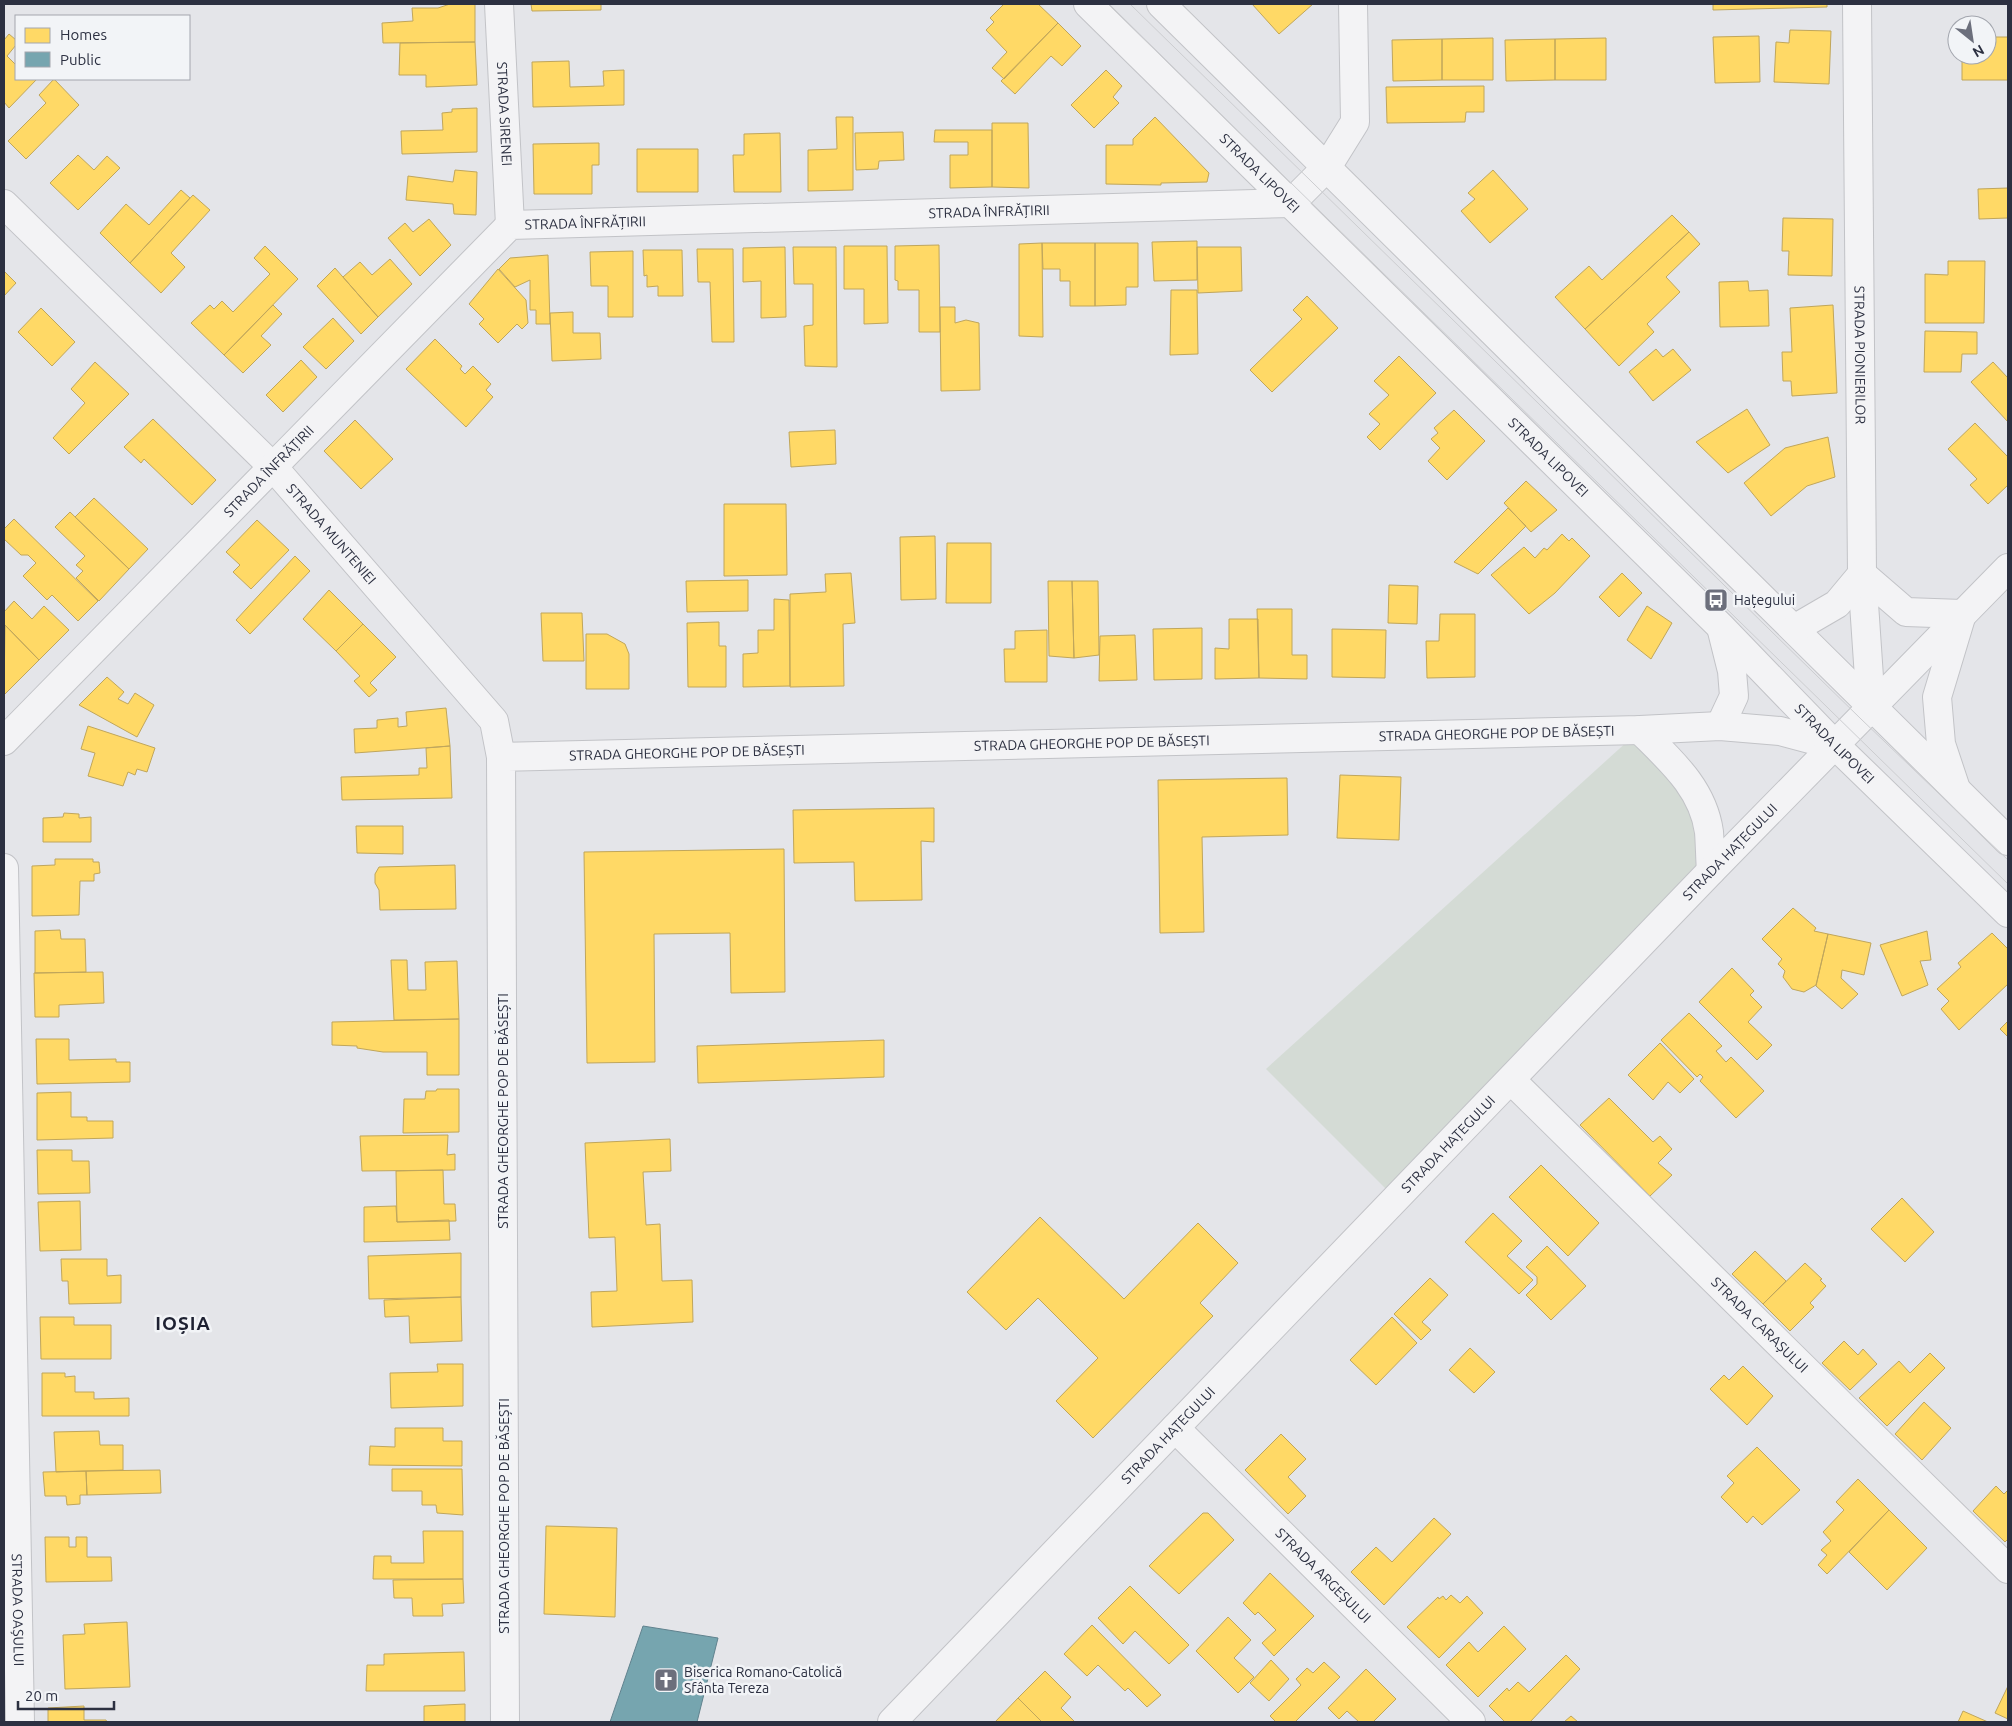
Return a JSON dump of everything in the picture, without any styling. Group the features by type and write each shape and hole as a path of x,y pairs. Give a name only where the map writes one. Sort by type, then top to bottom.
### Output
{"street":[{"name":"STRADA SIRENEI","path":"499,4 510,225"},
{"name":"STRADA LIPOVEI","path":"1088,4 1721,628 1836,746 2008,913"},
{"path":"1160,4 2008,841"},
{"path":"1291,203 1327,167 1355,122 1353,4"},
{"name":"STRADA PIONIERILOR","path":"1857,4 1862,574 1872,707"},
{"name":"STRADA ÎNFRĂȚIRII","path":"4,741 274,468 510,225 1291,203"},
{"name":"STRADA MUNTENIEI","path":"4,204 274,468 494,721 501,757"},
{"name":"STRADA HAȚEGULUI","path":"892,1722 1711,871 1836,746 2008,568"},
{"path":"1794,629 1837,604 1862,574 1906,612 1962,614 1937,697 1941,744 1956,790"},
{"path":"1720,726 1734,696 1732,671 1721,628"},
{"name":"STRADA GHEORGHE POP DE BĂSEȘTI","path":"505,1722 501,757 1640,730 1720,726 1780,731 1836,746"},
{"path":"1640,730 1684,774 1703,807 1709,831 1711,871"},
{"name":"STRADA OAȘULUI","path":"4,868 20,1722"},
{"name":"STRADA CARAȘULUI","path":"1511,1080 2008,1569"},
{"name":"STRADA ARGEȘULUI","path":"1175,1428 1471,1722"}],"shaded area":[{"path":"1640,730 1684,774 1711,871 1396,1199 1266,1069"}],"building: Homes":[{"path":"450,4 475,4 475,42 383,43 382,23 413,21 412,8 438,8"},
{"path":"531,4 601,4 601,10 532,11"},
{"path":"1004,4 1038,4 1058,23 1004,79 992,68 1007,52 986,30 994,22 990,18"},
{"path":"1252,4 1313,4 1279,34"},
{"path":"1713,4 1827,4 1827,7 1713,10"},
{"path":"1058,23 1081,46 1062,66 1051,56 1015,94 1001,81"},
{"path":"1790,30 1831,31 1829,84 1774,82 1776,42 1789,43"},
{"path":"9,34 15,39 15,46 7,56 15,64 15,80 36,80 9,108 4,102 4,40"},
{"path":"1759,36 1760,82 1715,83 1713,37"},
{"path":"1997,37 2008,37 2008,80 1962,80 1962,65 1997,65"},
{"path":"1493,38 1493,80 1442,80 1442,39"},
{"path":"1606,38 1606,80 1555,80 1555,39"},
{"path":"1442,39 1442,80 1393,81 1392,40"},
{"path":"1555,39 1555,80 1506,81 1505,40"},
{"path":"475,42 477,85 426,87 426,75 399,75 400,43"},
{"path":"569,61 570,87 604,86 603,71 624,70 624,105 533,107 532,62"},
{"path":"1106,70 1122,86 1113,97 1119,103 1094,128 1071,105"},
{"path":"55,80 79,105 26,159 8,141 46,103 39,95"},
{"path":"1484,86 1484,112 1466,112 1465,122 1387,123 1386,87"},
{"path":"477,108 477,152 402,154 401,131 443,130 442,113 452,112 452,109"},
{"path":"836,117 853,117 853,190 808,191 808,150 837,149"},
{"path":"1155,117 1209,173 1207,182 1161,183 1161,185 1106,184 1106,145 1133,145 1133,139"},
{"path":"992,123 1028,123 1029,188 992,187"},
{"path":"935,130 992,130 992,187 950,188 950,155 968,155 968,142 934,142"},
{"path":"903,132 904,160 879,161 878,169 856,170 855,133"},
{"path":"780,133 781,192 734,192 733,155 744,155 744,134"},
{"path":"599,143 599,165 592,165 592,194 534,194 533,144"},
{"path":"637,149 698,149 698,192 637,192"},
{"path":"78,155 94,170 107,156 120,168 78,210 50,183"},
{"path":"455,170 477,172 476,215 454,214 453,204 406,200 408,176 453,182"},
{"path":"1493,170 1528,209 1490,243 1461,211 1475,199 1468,193"},
{"path":"2008,188 2008,218 1979,219 1978,189"},
{"path":"181,190 190,198 130,263 100,233 126,204 149,225"},
{"path":"193,195 210,210 171,253 185,267 161,293 130,263"},
{"path":"1672,215 1689,232 1585,329 1555,297 1589,266 1602,280"},
{"path":"1783,218 1833,219 1832,276 1788,275 1789,251 1782,251"},
{"path":"429,219 451,245 420,276 388,238 405,223 413,232"},
{"path":"1689,232 1700,244 1666,277 1680,292 1647,324 1654,332 1619,366 1585,329"},
{"path":"1197,241 1197,280 1154,281 1152,242"},
{"path":"1042,243 1095,243 1095,306 1070,306 1070,281 1060,281 1060,269 1043,269"},
{"path":"1042,243 1043,337 1019,336 1019,244"},
{"path":"1095,243 1138,243 1138,287 1126,287 1126,305 1095,306"},
{"path":"939,245 940,332 919,332 919,290 898,290 898,281 895,280 895,246"},
{"path":"265,246 298,279 224,355 191,323 210,305 214,309 222,301 233,312 270,274 254,258"},
{"path":"844,246 887,246 888,323 864,324 864,289 844,289"},
{"path":"785,247 786,317 761,318 761,281 743,282 743,248"},
{"path":"793,247 836,247 837,367 805,366 804,326 813,325 813,284 794,284"},
{"path":"1197,247 1241,247 1242,291 1198,293"},
{"path":"697,249 733,249 734,342 712,342 710,282 698,282"},
{"path":"643,250 682,250 683,296 658,296 658,286 647,287 647,275 644,276"},
{"path":"633,251 633,317 608,317 608,286 591,286 590,252"},
{"path":"548,255 550,324 536,324 536,310 530,310 530,280 515,287 499,269 510,258"},
{"path":"390,259 412,284 378,317 343,277 360,262 372,275"},
{"path":"1948,261 1985,261 1984,323 1925,323 1925,274 1948,275"},
{"path":"335,268 378,317 361,334 317,286"},
{"path":"498,269 526,300 528,323 522,329 517,324 498,343 479,324 484,319 469,304"},
{"path":"4,271 16,283 4,296"},
{"path":"1748,281 1749,291 1768,290 1769,326 1720,327 1719,282"},
{"path":"1171,290 1197,290 1198,354 1170,355"},
{"path":"1307,296 1338,328 1272,392 1250,370 1302,319 1293,310"},
{"path":"273,305 282,314 261,336 271,345 243,373 224,355"},
{"path":"1833,305 1837,393 1792,396 1791,381 1783,381 1782,352 1792,352 1790,308"},
{"path":"940,307 955,307 955,323 966,320 979,323 980,390 941,391"},
{"path":"41,308 75,342 52,366 18,332"},
{"path":"573,312 573,333 600,333 601,359 552,361 550,313"},
{"path":"333,318 354,341 326,369 303,347"},
{"path":"1925,331 1977,332 1977,354 1962,354 1961,372 1924,372"},
{"path":"435,339 462,366 460,369 465,374 473,366 491,384 486,390 493,397 466,427 406,369"},
{"path":"1656,349 1663,357 1673,349 1691,370 1653,401 1629,372"},
{"path":"1399,356 1436,393 1380,450 1367,437 1380,424 1369,414 1389,395 1374,381"},
{"path":"301,360 317,377 283,412 266,395"},
{"path":"95,362 129,394 69,454 53,438 85,403 71,389"},
{"path":"1993,362 2008,378 2008,422 1971,382"},
{"path":"1747,409 1770,445 1728,473 1696,442"},
{"path":"1454,410 1485,441 1447,480 1428,461 1440,448 1431,439 1438,433 1434,428"},
{"path":"153,419 216,480 192,505 144,459 141,463 124,447"},
{"path":"355,420 393,459 361,489 324,451"},
{"path":"1975,423 2008,457 2008,485 1988,504 1970,485 1977,479 1948,449"},
{"path":"835,430 836,464 791,467 789,432"},
{"path":"1828,437 1835,477 1807,486 1771,516 1744,483 1785,448"},
{"path":"1526,481 1557,510 1531,532 1504,503"},
{"path":"94,498 148,549 129,569 75,517"},
{"path":"724,504 786,504 787,575 724,576"},
{"path":"1508,508 1526,526 1478,574 1454,562"},
{"path":"70,512 129,569 99,601 76,578 83,571 76,565 85,556 55,527"},
{"path":"14,519 98,601 78,621 52,595 47,600 23,576 36,563 28,555 21,555 4,539 4,529"},
{"path":"257,520 289,550 251,589 233,572 240,565 226,552"},
{"path":"1562,534 1569,541 1572,538 1590,556 1555,593 1529,614 1491,575 1524,547 1535,558 1544,548 1547,550"},
{"path":"935,536 936,599 901,600 900,537"},
{"path":"947,543 991,543 991,603 946,603"},
{"path":"295,556 310,571 250,634 236,620"},
{"path":"851,573 855,623 843,624 844,686 790,687 790,594 826,592 825,574"},
{"path":"1622,573 1642,593 1619,617 1599,597"},
{"path":"748,580 748,611 687,612 686,581"},
{"path":"1048,581 1072,581 1074,658 1049,656"},
{"path":"1072,581 1098,581 1099,655 1074,658"},
{"path":"1389,585 1418,586 1417,624 1388,623"},
{"path":"329,590 363,624 336,651 303,619"},
{"path":"774,599 789,600 790,686 743,687 743,654 758,653 758,630 774,630"},
{"path":"14,601 32,619 44,606 69,630 39,660 4,624 4,612"},
{"path":"1647,606 1672,623 1651,659 1627,640"},
{"path":"1257,609 1292,609 1292,655 1307,655 1307,679 1259,678"},
{"path":"541,613 582,613 584,661 543,661"},
{"path":"1440,614 1475,614 1475,677 1427,678 1426,641 1439,641"},
{"path":"1229,619 1258,619 1259,678 1215,679 1215,648 1229,649"},
{"path":"719,622 719,646 726,646 726,687 688,687 687,623"},
{"path":"363,624 396,657 370,683 377,690 369,697 354,681 360,676 336,651"},
{"path":"5,625 39,660 5,694 4,693"},
{"path":"1202,628 1202,679 1154,680 1153,629"},
{"path":"1332,629 1386,630 1385,678 1332,677"},
{"path":"1047,630 1047,682 1005,682 1004,649 1015,649 1015,631"},
{"path":"586,634 607,634 625,644 629,654 629,689 586,689"},
{"path":"1135,635 1137,680 1099,681 1100,636"},
{"path":"107,677 124,692 118,699 128,704 135,693 154,705 137,737 79,705"},
{"path":"446,708 450,746 355,753 354,729 377,728 377,720 398,718 398,727 407,726 406,712"},
{"path":"88,726 155,748 147,772 137,769 135,775 128,772 123,786 88,776 95,753 81,749"},
{"path":"450,746 452,798 342,800 341,777 419,775 419,768 427,768 426,748"},
{"path":"1340,775 1401,777 1399,840 1337,838"},
{"path":"1287,778 1288,835 1202,837 1204,932 1160,933 1158,780"},
{"path":"934,808 934,842 921,841 922,900 855,901 854,862 794,863 793,810"},
{"path":"64,813 79,814 79,818 91,817 91,842 43,842 43,818 63,817"},
{"path":"356,826 403,826 403,854 357,853"},
{"path":"784,849 785,992 731,993 730,933 654,934 655,1062 587,1063 584,852"},
{"path":"55,859 93,859 93,862 99,862 100,873 94,874 94,881 80,881 79,915 32,916 32,866 55,865"},
{"path":"455,865 456,909 380,910 379,890 375,883 375,874 379,867"},
{"path":"1793,908 1816,928 1814,931 1828,934 1816,985 1804,992 1792,989 1783,977 1785,971 1778,964 1782,959 1762,939"},
{"path":"60,930 61,939 85,939 86,972 35,973 35,931"},
{"path":"1927,931 1931,960 1920,961 1928,985 1902,996 1880,945"},
{"path":"1992,933 2008,949 2008,984 1959,1030 1941,1009 1949,1001 1937,989 1961,967 1958,963"},
{"path":"1828,934 1871,943 1864,975 1842,970 1841,978 1858,994 1842,1009 1816,986"},
{"path":"391,960 407,960 408,990 426,990 425,962 457,961 459,1019 394,1020"},
{"path":"1732,968 1754,991 1750,995 1762,1007 1748,1022 1772,1045 1757,1060 1699,1002"},
{"path":"103,972 104,1003 59,1005 59,1017 35,1017 34,973"},
{"path":"1689,1013 1722,1046 1716,1051 1726,1062 1731,1057 1764,1091 1736,1118 1700,1081 1703,1077 1700,1074 1697,1077 1661,1040"},
{"path":"459,1019 459,1075 427,1075 427,1052 383,1052 357,1048 357,1046 332,1045 332,1022"},
{"path":"2008,1021 2008,1037 2000,1029"},
{"path":"36,1039 69,1039 69,1060 116,1059 116,1062 130,1062 130,1082 37,1084"},
{"path":"884,1040 884,1077 698,1083 697,1046"},
{"path":"1660,1043 1694,1079 1680,1093 1668,1082 1653,1100 1628,1075"},
{"path":"437,1089 459,1089 459,1132 403,1133 404,1099 425,1099 426,1091 436,1091"},
{"path":"71,1092 71,1117 87,1117 87,1121 113,1121 113,1138 37,1140 37,1093"},
{"path":"1609,1098 1653,1142 1660,1136 1672,1149 1658,1163 1672,1175 1650,1196 1580,1125"},
{"path":"448,1135 447,1155 455,1154 455,1170 362,1171 360,1136"},
{"path":"670,1139 671,1171 643,1172 646,1225 660,1224 662,1281 692,1280 693,1322 592,1327 591,1292 617,1291 615,1237 589,1238 585,1143"},
{"path":"37,1150 72,1150 72,1161 89,1161 90,1193 38,1194"},
{"path":"1541,1165 1599,1223 1568,1256 1509,1197"},
{"path":"443,1170 444,1204 455,1204 456,1221 397,1222 396,1171"},
{"path":"1902,1198 1934,1232 1905,1262 1871,1229"},
{"path":"80,1201 81,1250 40,1251 38,1202"},
{"path":"396,1206 397,1222 449,1220 450,1240 364,1242 364,1207"},
{"path":"1493,1213 1522,1241 1507,1256 1533,1280 1519,1294 1465,1242"},
{"path":"1040,1217 1124,1299 1198,1223 1238,1263 1200,1303 1213,1316 1093,1438 1056,1401 1098,1358 1038,1298 1006,1330 967,1292"},
{"path":"1547,1246 1586,1286 1551,1320 1526,1295 1537,1284 1537,1277 1526,1267"},
{"path":"1755,1251 1786,1281 1763,1304 1732,1274"},
{"path":"461,1253 461,1297 369,1299 368,1256"},
{"path":"61,1259 107,1259 107,1276 121,1275 121,1303 69,1304 68,1281 62,1281"},
{"path":"1805,1263 1822,1279 1820,1280 1826,1286 1810,1303 1814,1307 1790,1331 1763,1304"},
{"path":"1430,1278 1448,1295 1422,1322 1431,1330 1421,1340 1394,1314"},
{"path":"461,1297 462,1341 410,1343 409,1316 385,1317 384,1300"},
{"path":"40,1317 74,1317 74,1325 111,1325 111,1359 41,1359"},
{"path":"1392,1317 1417,1343 1376,1385 1350,1360"},
{"path":"1844,1341 1858,1355 1863,1349 1877,1364 1850,1390 1822,1363"},
{"path":"1470,1348 1495,1372 1474,1393 1449,1370"},
{"path":"1930,1353 1945,1368 1887,1426 1859,1398 1899,1361 1910,1373"},
{"path":"437,1364 463,1364 463,1406 391,1408 390,1373 438,1372"},
{"path":"1743,1366 1773,1396 1747,1425 1710,1389 1724,1375 1729,1380"},
{"path":"42,1373 65,1373 65,1377 75,1376 75,1392 94,1392 94,1399 129,1398 129,1416 42,1416"},
{"path":"1924,1402 1951,1428 1922,1460 1895,1434"},
{"path":"395,1428 443,1428 443,1441 462,1441 462,1466 369,1465 370,1446 395,1447"},
{"path":"99,1431 100,1445 123,1445 123,1470 56,1472 54,1432"},
{"path":"1281,1434 1306,1459 1288,1477 1306,1496 1288,1514 1245,1470"},
{"path":"1757,1447 1800,1490 1762,1525 1753,1516 1747,1523 1721,1497 1734,1483 1727,1476"},
{"path":"392,1469 462,1469 463,1515 437,1513 436,1505 422,1505 422,1491 392,1491"},
{"path":"160,1470 161,1493 87,1495 86,1471"},
{"path":"86,1471 87,1495 80,1495 80,1504 67,1505 66,1496 45,1496 43,1472"},
{"path":"1858,1479 1889,1510 1827,1574 1818,1565 1827,1555 1821,1550 1831,1541 1823,1532 1844,1510 1836,1502"},
{"path":"1996,1486 2004,1494 2008,1490 2008,1539 2005,1542 1973,1511"},
{"path":"1889,1510 1927,1548 1887,1590 1849,1552"},
{"path":"1203,1513 1208,1513 1234,1540 1179,1594 1149,1566"},
{"path":"1434,1518 1451,1534 1384,1605 1351,1572 1376,1547 1392,1562"},
{"path":"546,1526 617,1528 615,1617 544,1614"},
{"path":"423,1531 463,1531 463,1579 373,1579 374,1556 391,1556 391,1563 424,1563"},
{"path":"45,1537 69,1537 69,1547 76,1547 76,1537 87,1537 87,1557 111,1557 112,1581 46,1582"},
{"path":"1270,1573 1314,1616 1274,1656 1262,1643 1276,1630 1258,1612 1255,1615 1243,1603"},
{"path":"463,1579 464,1603 442,1604 443,1616 413,1616 412,1598 394,1598 393,1580"},
{"path":"1130,1586 1189,1645 1169,1664 1135,1631 1123,1644 1098,1618"},
{"path":"1451,1595 1460,1603 1467,1596 1483,1613 1439,1658 1407,1627 1438,1597 1439,1599 1443,1596 1446,1600"},
{"path":"1228,1617 1251,1640 1234,1658 1254,1677 1238,1693 1196,1651"},
{"path":"127,1622 130,1687 65,1689 63,1635 85,1634 84,1624"},
{"path":"1092,1625 1161,1695 1147,1707 1128,1688 1125,1691 1098,1665 1087,1676 1064,1654"},
{"path":"1504,1626 1526,1649 1478,1697 1446,1665 1469,1642 1478,1652"},
{"path":"464,1652 465,1691 366,1691 367,1665 384,1665 384,1654"},
{"path":"1566,1655 1580,1669 1530,1722 1505,1722 1489,1706 1507,1688 1509,1691 1518,1682 1529,1692"},
{"path":"1271,1660 1289,1679 1269,1701 1250,1683"},
{"path":"1324,1662 1340,1677 1295,1722 1276,1722 1270,1716 1301,1685 1296,1679 1307,1668 1313,1673"},
{"path":"1366,1669 1396,1699 1373,1722 1359,1722 1347,1711 1339,1719 1328,1708"},
{"path":"1045,1671 1071,1697 1061,1708 1075,1722 1042,1722 1018,1698"},
{"path":"2008,1686 2008,1719 1995,1713"},
{"path":"1018,1698 1042,1722 995,1722"},
{"path":"465,1704 465,1722 424,1722 424,1706"},
{"path":"84,1706 84,1720 106,1720 107,1722 48,1722 48,1708"},
{"path":"1963,1711 1988,1722 1958,1722"},
{"path":"1571,1716 1578,1722 1564,1722"}],"building: Public":[{"name":"Biserica Romano-Catolică Sfânta Tereza","path":"643,1626 718,1638 697,1722 610,1722"}],"tram line":[{"path":"1108,4 2008,884"},
{"path":"1130,4 1861,719 2008,860"}],"place":[{"name":"Hațegului","path":"1716,600"},
{"name":"Biserica Romano-Catolică Sfânta Tereza","path":"666,1680"}],"district":[{"name":"IOȘIA","path":"183,1323"}]}
